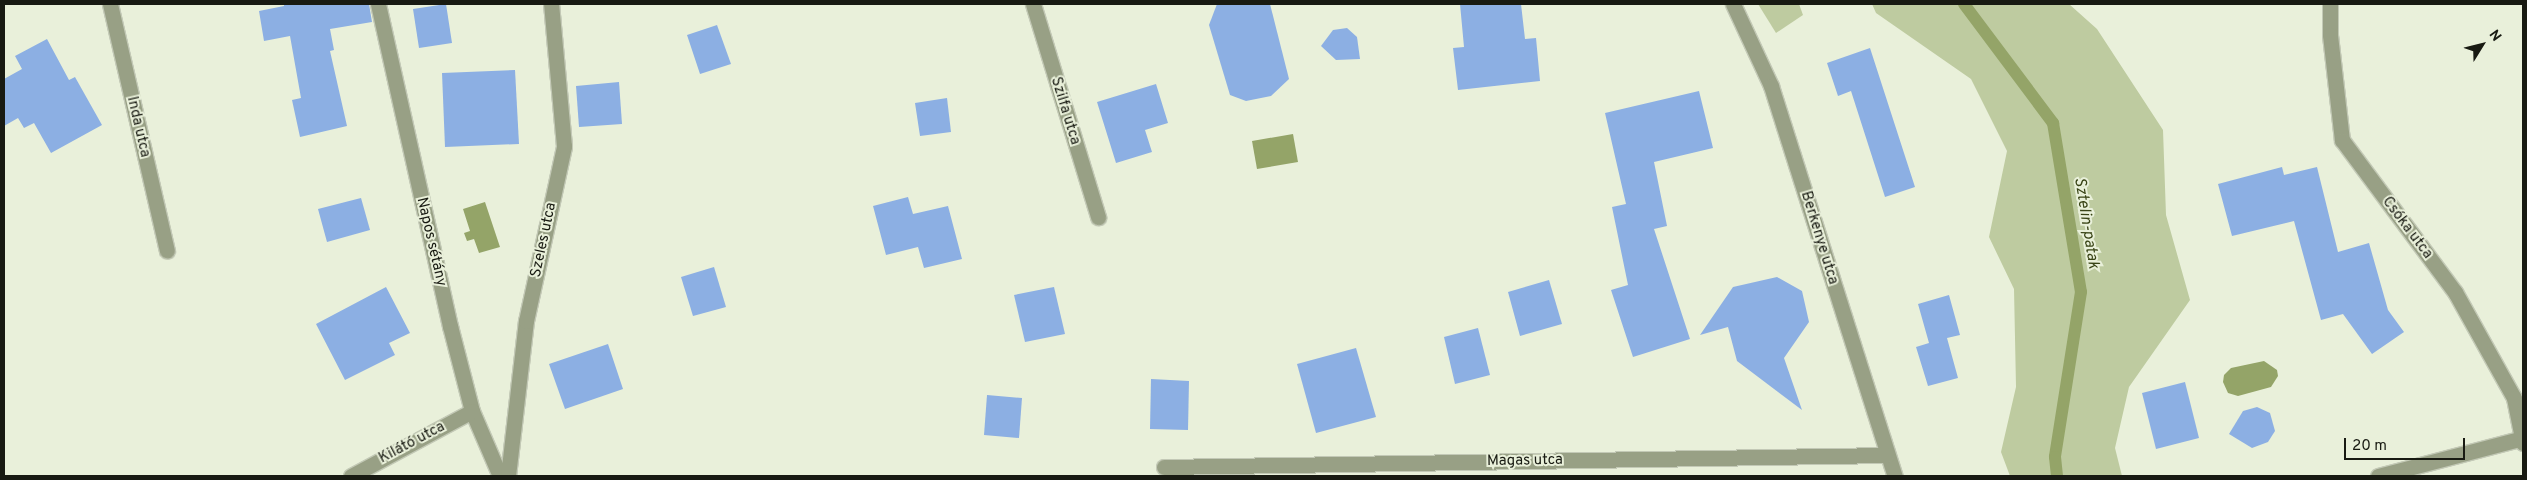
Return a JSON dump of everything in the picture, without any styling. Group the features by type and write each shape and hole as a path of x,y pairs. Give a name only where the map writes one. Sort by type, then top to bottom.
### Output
{"street":[{"name":"Inda utca","path":"110,4 167,251"},
{"name":"Napos sétány","path":"378,4 450,326 472,411 500,476"},
{"name":"Szeles utca","path":"508,476 526,321 564,146 552,4"},
{"name":"Szilfa utca","path":"1033,4 1098,217"},
{"name":"Berkenye utca","path":"1733,4 1771,86 1895,476"},
{"name":"Csóka utca","path":"2330,4 2330,35 2342,140 2455,292 2514,398 2523,443"},
{"name":"Kilátó utca","path":"351,476 472,411"},
{"path":"2378,476 2523,438"},
{"name":"Magas utca","path":"1164,467 1887,455"}],"shaded area":[{"path":"1758,4 1799,4 1803,15 1776,33"},
{"path":"1872,4 2069,4 2097,29 2163,130 2166,215 2190,300 2129,387 2115,448 2122,476 2010,476 2001,452 2016,387 2014,289 1989,237 2007,151 1971,79 1876,13"},
{"path":"1293,134 1298,162 1257,169 1252,141"},
{"path":"485,202 500,247 479,253 474,239 467,241 464,233 470,231 463,209"},
{"path":"2264,361 2277,370 2278,376 2271,387 2238,396 2228,393 2223,382 2224,375 2231,368"}],"building":[{"path":"284,4 369,4 372,22 330,29 334,50 330,51 347,126 300,137 292,100 301,98 290,36 264,41 259,11 284,6"},
{"path":"446,4 452,43 419,48 413,9"},
{"path":"1217,4 1270,4 1289,79 1271,96 1246,101 1230,95 1209,25"},
{"path":"1460,4 1521,4 1525,39 1536,38 1540,81 1458,90 1453,48 1464,47"},
{"path":"717,25 731,64 700,74 687,35"},
{"path":"1347,28 1357,37 1360,59 1336,60 1321,46 1333,30"},
{"path":"47,39 69,80 75,77 102,125 51,153 34,123 24,128 18,118 4,126 4,79 22,69 15,56"},
{"path":"1870,48 1915,187 1885,197 1851,91 1838,96 1827,63"},
{"path":"515,70 519,144 445,147 442,73"},
{"path":"619,82 622,124 579,127 576,86"},
{"path":"1156,84 1168,123 1145,130 1152,152 1116,163 1097,102"},
{"path":"1699,91 1713,148 1654,162 1667,226 1654,229 1690,339 1633,357 1611,290 1628,285 1612,207 1626,204 1605,113"},
{"path":"947,98 951,132 920,136 915,103"},
{"path":"2282,167 2284,175 2317,167 2338,252 2369,243 2388,310 2404,332 2372,354 2343,314 2321,320 2294,221 2232,236 2218,184"},
{"path":"908,197 913,214 948,206 962,259 924,268 918,247 886,255 873,206"},
{"path":"361,198 370,230 327,242 318,209"},
{"path":"714,267 726,307 693,316 681,277"},
{"path":"1777,277 1802,291 1809,322 1784,358 1802,410 1737,361 1728,327 1700,335 1733,287"},
{"path":"1549,280 1562,324 1520,336 1508,292"},
{"path":"386,287 410,333 389,343 395,355 345,380 316,324"},
{"path":"1054,287 1065,334 1025,342 1014,295"},
{"path":"1949,295 1960,335 1947,338 1958,378 1928,386 1916,347 1929,343 1918,304"},
{"path":"1478,328 1490,375 1455,384 1444,337"},
{"path":"608,344 623,389 565,409 549,364"},
{"path":"1356,348 1376,417 1316,433 1297,364"},
{"path":"1151,379 1189,381 1188,430 1150,429"},
{"path":"2185,382 2199,438 2156,449 2142,393"},
{"path":"987,395 1022,398 1019,438 984,435"},
{"path":"2257,407 2270,413 2275,431 2268,442 2252,448 2229,434 2243,411"}],"waterway":[{"name":"Sztelin-patak","path":"1964,4 2053,123 2081,292 2055,457 2057,476"}]}
